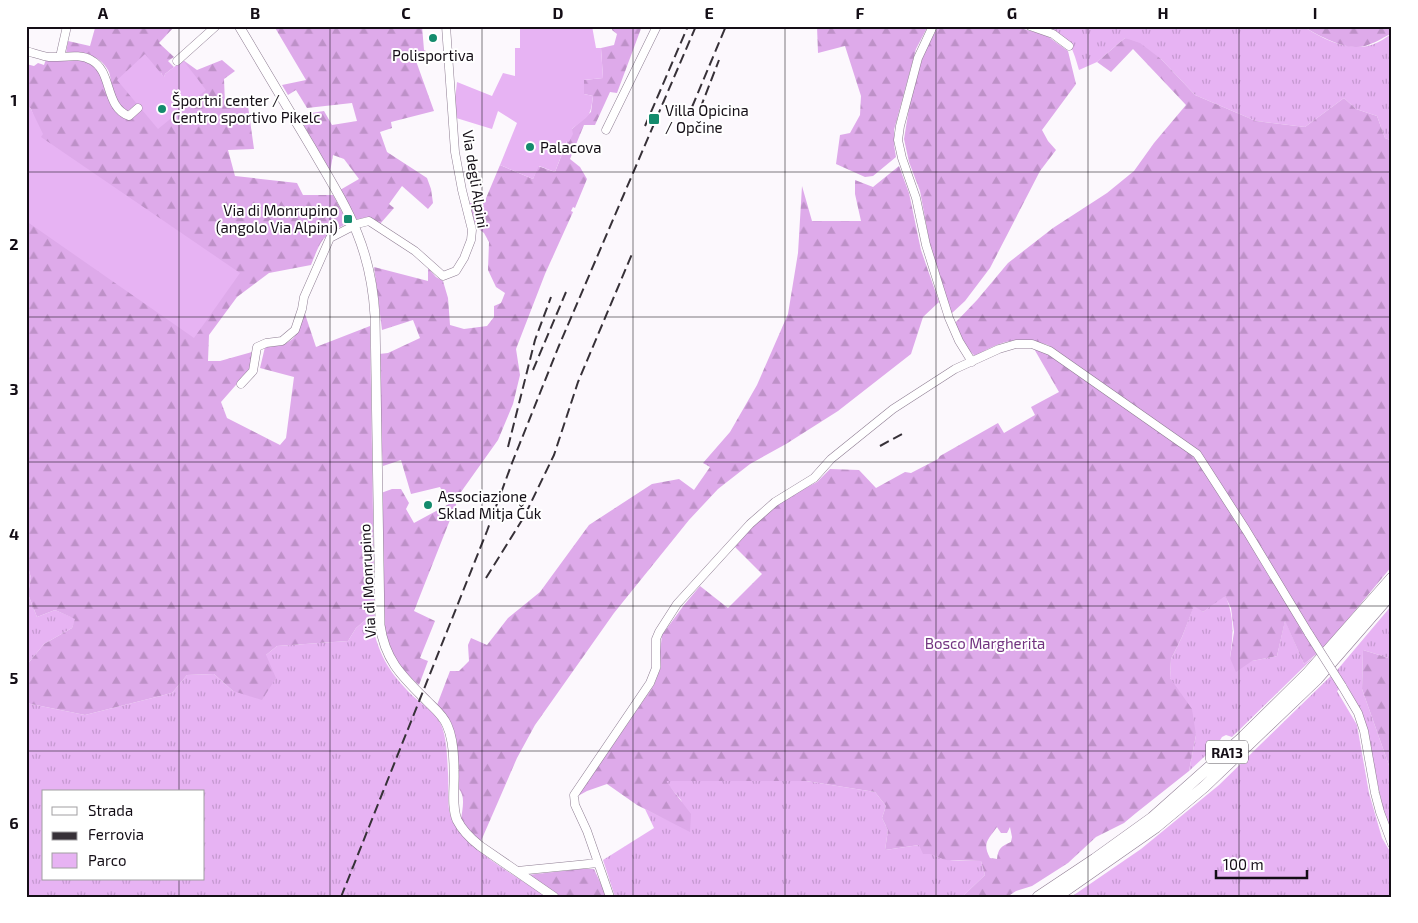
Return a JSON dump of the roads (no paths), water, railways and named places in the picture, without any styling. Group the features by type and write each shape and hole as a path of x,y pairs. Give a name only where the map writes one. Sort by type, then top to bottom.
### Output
{"highway":[{"name":"RA13","path":"1038,897 1152,818 1209,769 1308,673 1392,578"},
{"name":"RA13","path":"1056,897 1156,827 1204,787 1317,679 1392,593"}],"main road":[{"name":"Via di Monrupino","path":"239,26 338,193 355,225 366,256 374,298 379,617 382,641 389,658 397,670 439,713 446,723 452,747 455,811 458,822 480,846 554,897"}],"street":[{"path":"60,57 67,26"},
{"path":"177,61 216,26"},
{"name":"Via degli Alpini","path":"355,225 366,220 380,227 425,258 443,276 456,271 469,249 472,230 456,158 446,26"},
{"path":"606,130 656,26"},
{"path":"933,26 918,58 898,140 902,158 916,198 926,246 949,318 959,341 972,362"},
{"path":"1030,26 1053,34 1068,46"},
{"path":"26,51 47,57 77,56 93,61 104,72 110,95 120,110 129,116 138,108"},
{"path":"241,384 253,371 257,347 266,343 282,341 295,330 304,297 328,241 336,234 355,225"},
{"path":"610,897 575,805 574,795 650,683 656,668 656,640 659,632 678,604 750,524 775,502 814,478 831,459 893,409 950,373 1009,345 1022,343 1038,345 1056,354 1197,454 1217,483 1358,713 1364,732 1377,802 1392,844"},
{"path":"517,871 598,863"}],"railway":[{"path":"645,126 688,26"},
{"path":"341,897 558,348 696,26"},
{"path":"692,107 726,26"},
{"path":"700,109 719,60"},
{"path":"486,578 524,517 554,455 578,382 632,254"},
{"path":"533,370 566,292"},
{"path":"508,447 535,340 551,297"},
{"path":"880,446 902,434"}],"place":[{"name":"Polisportiva","path":"433,38"},
{"name":"Športni center / Centro sportivo Pikelc","path":"162,109"},
{"name":"Villa Opicina / Opčine","path":"654,119"},
{"name":"Palacova","path":"530,147"},
{"name":"Via di Monrupino (angolo Via Alpini)","path":"348,219"},
{"name":"Associazione Sklad Mitja Čuk","path":"428,505"}],"park label":[{"name":"Bosco Margherita","path":"985,643"}]}
